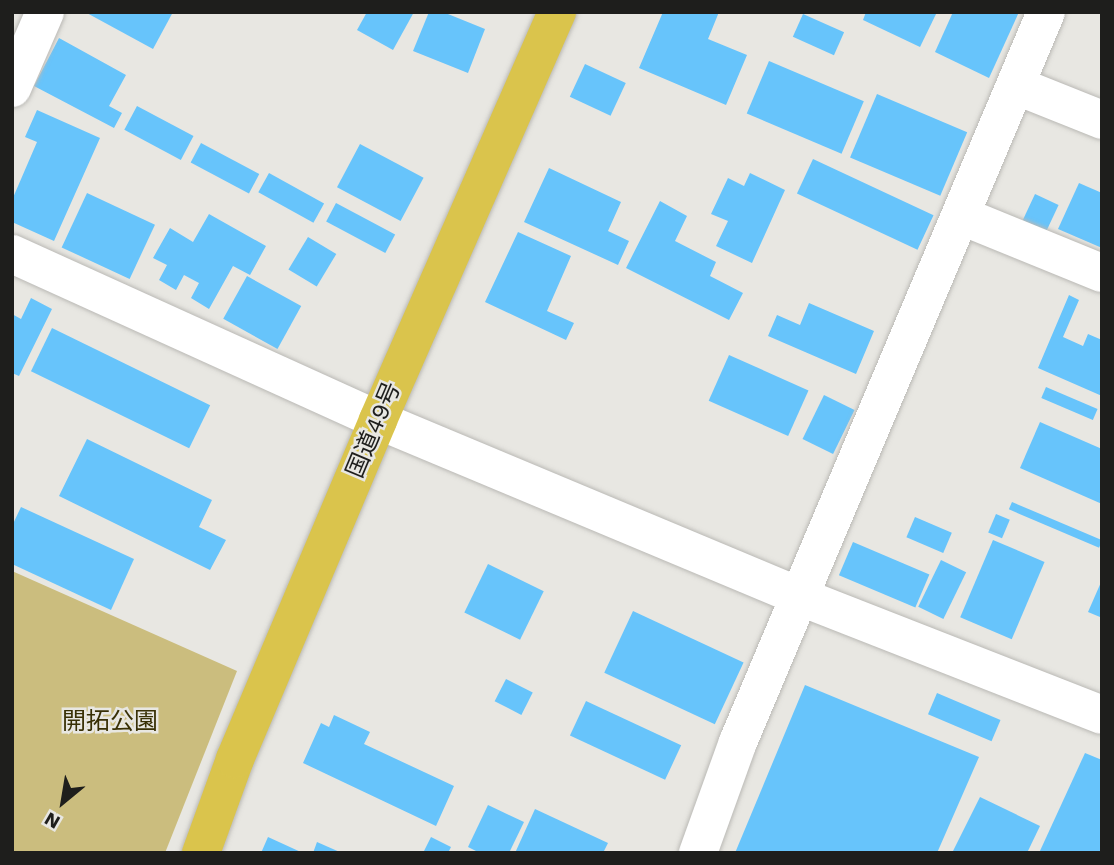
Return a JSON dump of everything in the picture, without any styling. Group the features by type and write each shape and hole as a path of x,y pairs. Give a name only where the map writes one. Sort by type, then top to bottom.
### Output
{"highway":[{"name":"国道49号","path":"201,853 235,759 378,420 557,12"}],"street":[{"path":"15,73 45,12"},
{"path":"698,853 738,742 1046,12"},
{"path":"1017,86 1102,120"},
{"path":"962,216 1102,273"},
{"path":"12,254 378,420 801,597 1102,715"}],"green space":[{"name":"開拓公園","path":"12,571 237,671 165,853 12,853"}],"building":[{"path":"85,12 173,12 153,49"},
{"path":"367,12 414,12 393,50 357,30"},
{"path":"429,12 443,12 485,29 468,73 413,51"},
{"path":"663,12 719,12 708,39 747,55 726,105 639,68"},
{"path":"866,12 937,12 920,47 863,20"},
{"path":"953,12 1019,12 989,78 935,52"},
{"path":"803,14 844,32 834,55 793,37"},
{"path":"59,38 126,75 109,106 122,113 114,128 34,86"},
{"path":"769,61 864,101 842,154 747,113"},
{"path":"585,64 626,83 611,116 570,97"},
{"path":"877,94 967,132 940,196 850,158"},
{"path":"137,106 194,136 181,160 124,130"},
{"path":"37,110 100,138 54,241 12,222 12,200 37,142 25,137"},
{"path":"201,143 259,174 249,193 191,162"},
{"path":"360,144 424,178 401,221 337,187"},
{"path":"813,159 934,215 917,250 797,193"},
{"path":"549,168 621,202 608,231 629,241 618,265 524,222"},
{"path":"269,173 324,204 313,223 258,192"},
{"path":"750,173 785,190 752,263 716,246 728,221 711,214 728,178 744,186"},
{"path":"1079,183 1102,193 1102,248 1058,229"},
{"path":"87,193 155,225 130,279 62,247"},
{"path":"1035,194 1059,205 1046,231 1023,220"},
{"path":"660,201 687,216 675,241 716,262 710,276 743,293 729,320 626,268"},
{"path":"336,203 395,234 385,253 326,222"},
{"path":"209,214 266,246 250,275 233,266 209,309 191,298 199,283 184,275 176,290 159,280 167,265 153,258 170,228 193,242"},
{"path":"518,232 571,256 547,311 574,323 566,340 485,302"},
{"path":"308,237 336,254 317,287 288,270"},
{"path":"247,276 301,306 277,349 223,319"},
{"path":"1069,295 1079,300 1063,337 1083,346 1088,334 1102,340 1102,396 1038,368"},
{"path":"31,298 52,309 19,376 12,373 12,314 21,319"},
{"path":"809,303 874,331 856,374 768,336 777,315 800,325"},
{"path":"52,328 210,405 189,448 31,371"},
{"path":"729,355 808,390 788,436 709,401"},
{"path":"1046,387 1098,409 1093,420 1041,398"},
{"path":"824,395 855,410 833,454 803,439"},
{"path":"1040,422 1102,449 1102,504 1020,468"},
{"path":"87,439 212,500 199,527 226,540 210,570 59,496"},
{"path":"1012,502 1102,540 1099,548 1009,509"},
{"path":"21,507 134,559 111,610 12,564 12,526"},
{"path":"996,514 1010,520 1002,538 988,532"},
{"path":"915,517 952,533 943,553 906,537"},
{"path":"993,540 1045,562 1012,639 960,617"},
{"path":"853,542 929,574 915,608 839,575"},
{"path":"941,560 966,572 943,619 918,607"},
{"path":"488,564 544,591 520,640 464,613"},
{"path":"1102,580 1102,613 1100,617 1088,612"},
{"path":"633,611 744,663 715,724 604,673"},
{"path":"506,679 533,693 521,715 495,701"},
{"path":"805,685 979,757 937,853 735,853"},
{"path":"937,693 1001,720 992,741 928,714"},
{"path":"586,701 681,745 665,780 570,735"},
{"path":"334,715 370,732 364,744 454,786 436,826 303,763 321,723 329,727"},
{"path":"1085,753 1102,760 1102,853 1039,853"},
{"path":"980,797 1040,826 1027,853 952,853"},
{"path":"488,805 524,822 509,853 480,853 468,847"},
{"path":"535,809 608,843 603,853 515,853"},
{"path":"268,837 303,853 261,853"},
{"path":"431,837 451,847 448,853 423,853"},
{"path":"317,842 342,853 313,853"}]}
